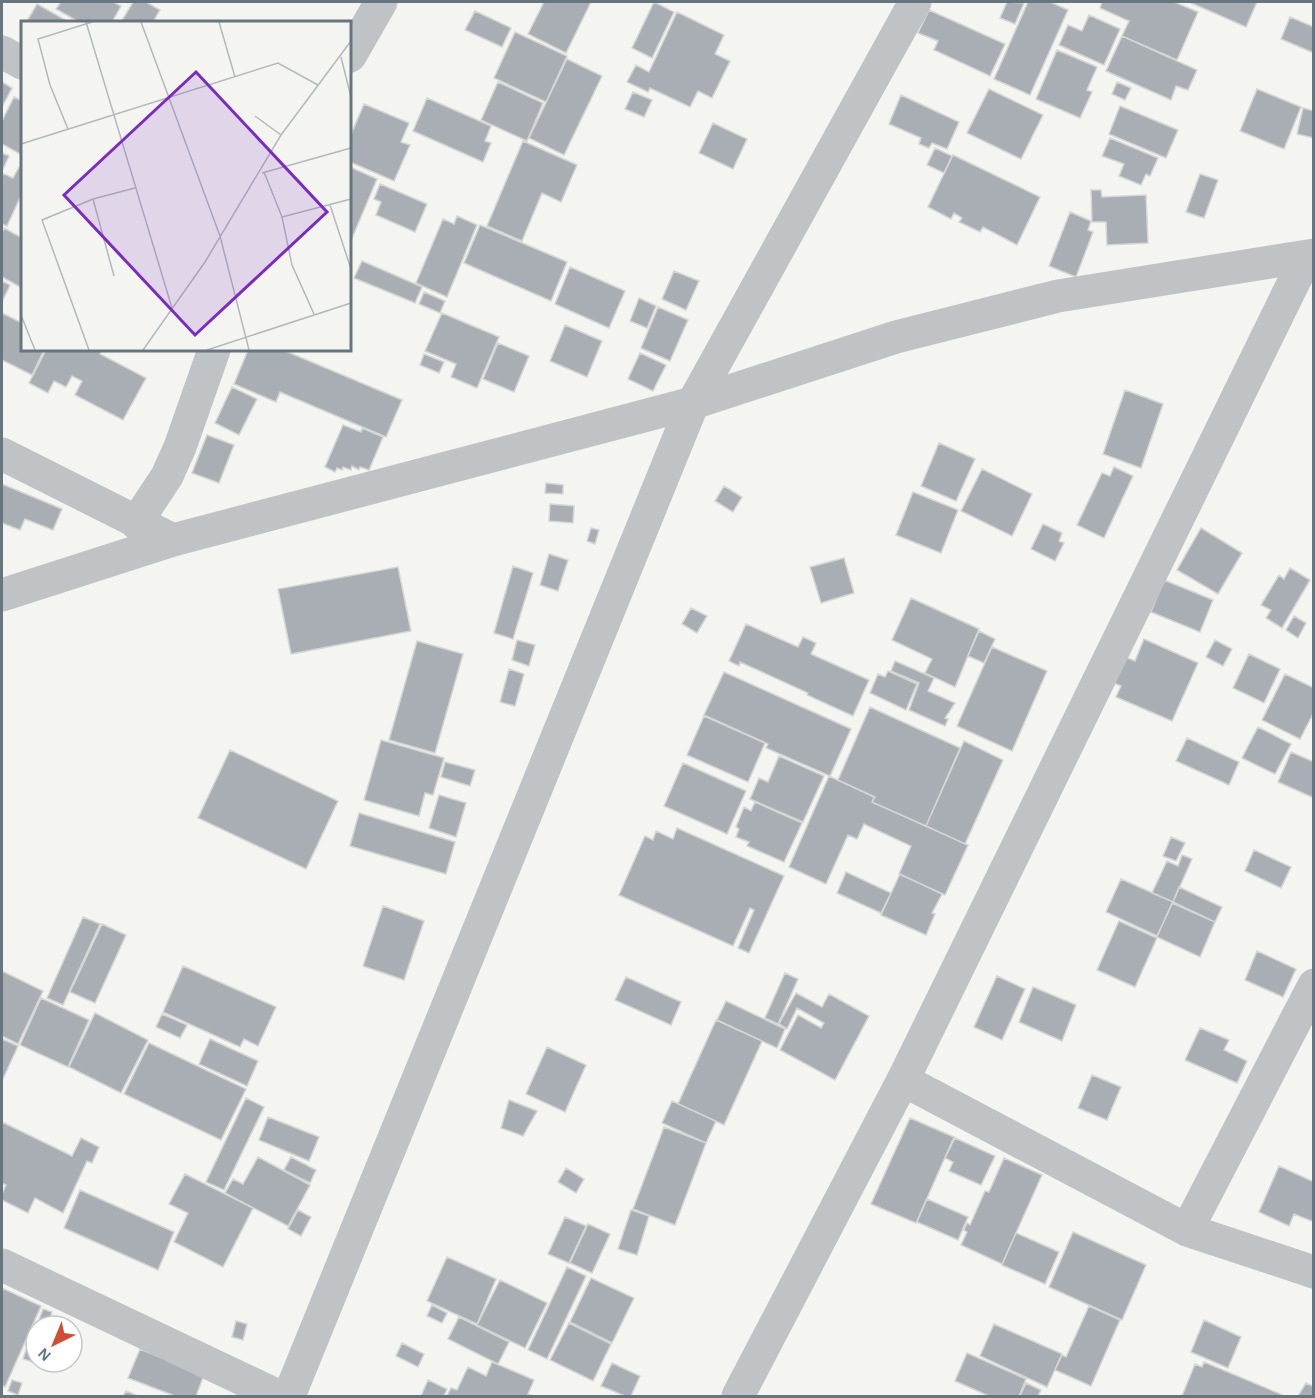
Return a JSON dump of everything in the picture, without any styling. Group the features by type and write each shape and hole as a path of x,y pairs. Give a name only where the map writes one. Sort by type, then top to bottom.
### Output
{"street":[{"path":"351,54 381,2"},
{"path":"289,1396 693,404 915,2"},
{"path":"2,52 21,62"},
{"path":"2,595 173,540 693,404 896,337 1058,296 1310,256"},
{"path":"738,1396 903,1080 1310,256"},
{"path":"136,523 167,476 180,447 214,351"},
{"path":"2,453 173,540"},
{"path":"1187,1230 1314,985"},
{"path":"903,1080 1187,1230 1314,1272"},
{"path":"2,1264 278,1396"}],"building":[{"path":"61,2 113,2 121,6 113,21 77,21 56,9"},
{"path":"133,2 146,2 160,10 154,21 122,21"},
{"path":"544,2 591,2 566,53 528,34"},
{"path":"654,2 674,12 652,58 632,48"},
{"path":"1007,2 1024,3 1015,24 1000,18"},
{"path":"1028,2 1050,2 1068,10 1030,95 994,79"},
{"path":"1102,2 1174,2 1198,12 1177,60 1122,36 1129,21 1100,8"},
{"path":"1189,2 1257,2 1246,27"},
{"path":"37,4 67,21 27,21"},
{"path":"929,10 1005,44 990,76 934,50 938,41 918,33"},
{"path":"475,11 511,28 502,47 465,30"},
{"path":"677,12 724,35 715,54 730,61 712,98 698,91 690,107 650,88 648,92 627,82 636,65 649,72"},
{"path":"1089,15 1120,29 1104,65 1059,45 1068,25 1082,31"},
{"path":"1290,17 1314,27 1314,53 1281,39"},
{"path":"515,32 567,56 546,102 494,78"},
{"path":"1122,36 1197,70 1188,90 1176,86 1171,100 1106,71"},
{"path":"1057,50 1097,67 1087,90 1092,92 1080,118 1036,99"},
{"path":"567,59 602,76 564,155 529,138"},
{"path":"2,82 12,88 2,107"},
{"path":"498,82 543,103 527,141 481,120"},
{"path":"1117,82 1131,88 1125,100 1112,94"},
{"path":"989,89 1043,115 1021,159 967,133"},
{"path":"1257,89 1301,107 1284,149 1240,131"},
{"path":"633,92 652,100 644,117 625,109"},
{"path":"901,95 959,122 947,149 932,143 929,148 919,144 921,138 889,124"},
{"path":"14,97 21,100 21,154 2,144 2,121"},
{"path":"427,98 491,126 485,141 491,143 483,162 413,131"},
{"path":"364,104 409,123 401,142 410,145 394,181 351,162 351,135"},
{"path":"1120,106 1178,130 1166,158 1109,134"},
{"path":"1303,108 1314,111 1314,138 1297,134"},
{"path":"713,123 747,139 733,169 699,153"},
{"path":"1110,138 1158,158 1150,176 1146,174 1141,185 1119,176 1124,164 1102,156"},
{"path":"523,141 577,165 561,202 542,193 522,241 487,226"},
{"path":"935,148 952,156 944,173 927,165"},
{"path":"2,153 9,156 3,169 2,168"},
{"path":"953,155 1040,197 1017,245 983,227 980,232 959,222 962,218 954,213 951,219 928,207"},
{"path":"19,167 21,168 21,195 7,226 2,224 2,173 13,178"},
{"path":"351,167 377,179 351,241"},
{"path":"1200,174 1218,180 1204,218 1186,212"},
{"path":"380,184 427,204 415,232 376,215 381,202 374,199"},
{"path":"1091,190 1101,190 1102,197 1146,195 1148,243 1107,245 1106,222 1092,222"},
{"path":"1070,212 1091,221 1088,230 1093,232 1076,277 1049,266"},
{"path":"457,216 477,225 447,297 416,283 443,219 454,224"},
{"path":"480,225 567,262 551,301 464,263"},
{"path":"4,228 21,237 21,287 2,277"},
{"path":"362,261 422,287 415,303 354,278"},
{"path":"570,267 625,291 609,328 555,304"},
{"path":"674,271 699,281 686,310 662,299"},
{"path":"2,281 10,285 2,302"},
{"path":"424,292 445,301 440,313 419,304"},
{"path":"639,298 656,306 647,328 630,321"},
{"path":"658,307 688,320 670,361 641,348"},
{"path":"2,313 21,322 21,351 44,351 32,375 2,360"},
{"path":"442,313 499,337 477,388 451,377 456,364 425,351"},
{"path":"565,325 602,341 587,377 550,361"},
{"path":"498,343 529,356 514,392 483,379"},
{"path":"45,351 102,351 100,354 146,378 123,420 75,395 82,381 72,376 66,387 54,381 48,393 29,383"},
{"path":"248,351 285,351 402,400 386,437 280,392 276,402 234,384"},
{"path":"640,353 666,365 653,391 628,379"},
{"path":"424,354 444,362 439,373 420,365"},
{"path":"232,387 257,399 239,435 215,423"},
{"path":"1125,390 1163,404 1141,468 1103,454"},
{"path":"343,425 361,432 362,428 383,437 369,470 360,467 359,470 352,466 351,470 343,467 342,470 337,468 335,472 325,467"},
{"path":"207,435 234,445 219,483 192,473"},
{"path":"939,443 975,459 956,501 921,486"},
{"path":"1114,467 1133,476 1104,538 1077,525 1102,473 1110,476"},
{"path":"982,469 1032,494 1012,536 961,511"},
{"path":"546,483 563,485 563,494 545,493"},
{"path":"2,484 62,509 53,530 25,519 20,530 2,523"},
{"path":"724,486 742,497 733,512 715,501"},
{"path":"913,492 958,510 941,553 896,535"},
{"path":"550,504 574,506 573,523 549,521"},
{"path":"1043,524 1062,533 1059,541 1064,543 1055,561 1031,549"},
{"path":"591,528 599,530 595,544 587,541"},
{"path":"1201,528 1242,553 1218,594 1177,570"},
{"path":"549,554 568,560 558,591 540,585"},
{"path":"844,558 854,593 821,603 810,567"},
{"path":"513,566 533,573 513,639 494,633"},
{"path":"398,567 411,631 291,654 278,589"},
{"path":"1290,568 1310,580 1282,628 1266,618 1271,610 1261,605 1279,575 1284,579"},
{"path":"1164,580 1213,600 1200,632 1151,612"},
{"path":"911,598 979,629 955,687 925,673 932,659 892,640"},
{"path":"691,608 707,616 697,633 682,624"},
{"path":"1294,616 1306,623 1298,638 1286,630"},
{"path":"746,624 798,647 803,637 816,643 811,654 869,680 853,716 740,662 739,666 729,661"},
{"path":"979,631 995,639 984,663 968,656"},
{"path":"1144,639 1198,663 1172,721 1116,697 1121,686 1114,683 1125,657 1135,661"},
{"path":"517,640 535,645 529,666 512,660"},
{"path":"1215,640 1232,649 1223,666 1206,657"},
{"path":"417,641 463,654 435,753 389,740"},
{"path":"992,647 1047,671 1012,751 957,726"},
{"path":"1249,654 1280,669 1264,703 1233,688"},
{"path":"895,661 934,678 928,691 955,703 945,718 948,719 945,726 909,710 919,683 891,671"},
{"path":"509,669 524,674 515,706 500,702"},
{"path":"888,671 917,684 906,710 870,693 878,674 885,677"},
{"path":"724,672 851,729 830,776 766,748 768,744 704,715"},
{"path":"1285,674 1314,688 1314,712 1300,739 1262,720"},
{"path":"870,707 960,748 926,826 872,802 875,797 838,780"},
{"path":"704,716 765,743 748,782 687,755"},
{"path":"1258,727 1291,744 1275,774 1242,758"},
{"path":"1187,738 1239,762 1229,785 1176,761"},
{"path":"381,740 444,758 433,795 425,793 419,816 364,800"},
{"path":"964,741 1003,760 965,844 926,826"},
{"path":"230,750 338,801 306,869 198,818"},
{"path":"1291,752 1314,762 1314,798 1278,782"},
{"path":"779,756 824,776 803,822 750,799 759,778 768,782"},
{"path":"445,762 475,770 470,786 441,777"},
{"path":"683,763 746,791 727,834 664,806"},
{"path":"829,776 874,797 872,802 968,845 945,895 899,874 911,846 864,824 857,839 848,835 826,884 789,867"},
{"path":"439,795 466,803 456,837 429,828"},
{"path":"755,802 802,823 784,862 747,846 749,842 736,837 739,829 736,827 744,807 751,811"},
{"path":"359,813 455,842 446,874 350,846"},
{"path":"677,828 784,876 749,953 738,948 754,910 750,908 733,946 619,895 645,836 653,840 656,831 673,839"},
{"path":"1171,837 1185,843 1176,861 1163,856"},
{"path":"1254,850 1291,867 1281,888 1245,871"},
{"path":"1182,855 1192,859 1173,902 1152,893 1167,861 1178,866"},
{"path":"846,872 891,893 881,913 837,893"},
{"path":"900,874 942,894 932,913 935,914 926,935 881,915"},
{"path":"1121,879 1173,902 1157,936 1106,912"},
{"path":"1179,887 1222,907 1215,922 1173,902"},
{"path":"1172,903 1215,922 1200,957 1157,937"},
{"path":"383,906 424,921 404,980 363,966"},
{"path":"83,917 100,924 63,1005 47,998"},
{"path":"1119,921 1157,938 1135,987 1097,970"},
{"path":"102,924 126,935 95,1003 70,992"},
{"path":"1257,951 1296,969 1283,997 1245,980"},
{"path":"183,966 276,1007 258,1046 244,1039 240,1047 163,1012"},
{"path":"2,971 43,991 18,1044 2,1036"},
{"path":"785,973 798,979 778,1024 765,1018"},
{"path":"997,976 1025,989 1002,1040 974,1027"},
{"path":"626,977 681,1002 671,1025 615,1000"},
{"path":"1033,987 1076,1005 1062,1041 1019,1022"},
{"path":"796,993 822,1007 829,994 869,1016 835,1080 780,1050 798,1015 821,1028 824,1023 797,1008 787,1029 779,1024"},
{"path":"41,998 89,1020 68,1067 20,1045"},
{"path":"726,1001 785,1029 777,1048 717,1020"},
{"path":"95,1013 148,1040 121,1093 69,1067"},
{"path":"162,1014 187,1025 180,1038 156,1027"},
{"path":"716,1020 762,1041 724,1125 678,1104"},
{"path":"1200,1028 1229,1040 1224,1050 1247,1061 1237,1083 1185,1060"},
{"path":"2,1039 18,1046 2,1081"},
{"path":"210,1039 258,1061 247,1086 199,1064"},
{"path":"149,1043 246,1089 221,1140 124,1094"},
{"path":"547,1047 586,1065 565,1112 526,1094"},
{"path":"1092,1075 1121,1087 1107,1120 1078,1108"},
{"path":"246,1098 264,1107 224,1190 206,1182"},
{"path":"509,1100 537,1111 523,1136 501,1128"},
{"path":"672,1101 716,1121 706,1143 662,1123"},
{"path":"268,1117 319,1137 309,1161 259,1140"},
{"path":"910,1118 954,1137 916,1223 871,1204"},
{"path":"2,1122 72,1156 81,1138 99,1147 92,1163 87,1161 63,1213 35,1198 28,1213 2,1200 6,1185 2,1183"},
{"path":"664,1127 706,1143 675,1225 633,1209"},
{"path":"955,1138 995,1156 981,1185 949,1171 953,1162 945,1158"},
{"path":"258,1157 310,1185 288,1226 225,1193 233,1179 243,1184"},
{"path":"291,1157 316,1170 310,1183 284,1170"},
{"path":"1004,1158 1042,1175 1002,1264 961,1245 967,1232 964,1230 967,1223 970,1225 985,1191 989,1192"},
{"path":"1279,1166 1314,1182 1314,1222 1294,1214 1289,1226 1259,1212"},
{"path":"566,1168 584,1179 576,1193 558,1182"},
{"path":"185,1174 253,1208 223,1267 174,1242 188,1213 169,1204"},
{"path":"80,1190 174,1232 158,1270 64,1228"},
{"path":"927,1199 968,1217 958,1240 917,1222"},
{"path":"298,1210 311,1217 301,1236 288,1229"},
{"path":"631,1210 649,1216 637,1255 618,1249"},
{"path":"565,1217 586,1226 569,1263 548,1254"},
{"path":"588,1224 610,1234 592,1273 570,1263"},
{"path":"1073,1232 1146,1265 1122,1320 1049,1287"},
{"path":"1016,1233 1059,1252 1045,1284 1002,1265"},
{"path":"447,1257 496,1279 477,1324 427,1301"},
{"path":"567,1267 586,1276 547,1359 528,1350"},
{"path":"591,1278 634,1298 612,1343 570,1322"},
{"path":"500,1280 547,1303 525,1348 477,1325"},
{"path":"2,1288 41,1306 37,1314 24,1314 24,1344 5,1387 2,1385"},
{"path":"432,1305 447,1313 442,1323 427,1316"},
{"path":"1089,1306 1120,1320 1091,1386 1055,1370 1062,1355 1066,1357"},
{"path":"43,1309 52,1312 51,1314 41,1314"},
{"path":"459,1317 509,1342 498,1364 448,1339"},
{"path":"1204,1320 1241,1337 1228,1368 1191,1352"},
{"path":"236,1321 247,1324 243,1340 232,1337"},
{"path":"569,1323 611,1344 593,1381 550,1360"},
{"path":"994,1324 1062,1354 1047,1387 980,1356"},
{"path":"402,1343 424,1354 418,1367 396,1356"},
{"path":"140,1349 204,1375 196,1396 175,1396 128,1378"},
{"path":"967,1353 1026,1379 1019,1396 989,1396 955,1381"},
{"path":"492,1362 534,1380 528,1394 533,1396 447,1396 451,1388 457,1390 468,1367 486,1376"},
{"path":"1204,1362 1285,1396 1182,1396 1195,1364 1202,1367"},
{"path":"612,1363 640,1376 631,1396 625,1396 601,1386"},
{"path":"12,1380 22,1383 18,1395 8,1391"},
{"path":"428,1380 447,1389 444,1396 421,1396"},
{"path":"1026,1383 1041,1390 1038,1396 1020,1396"},
{"path":"1306,1383 1314,1387 1314,1396 1298,1396"},
{"path":"126,1391 138,1396 123,1396"}]}
